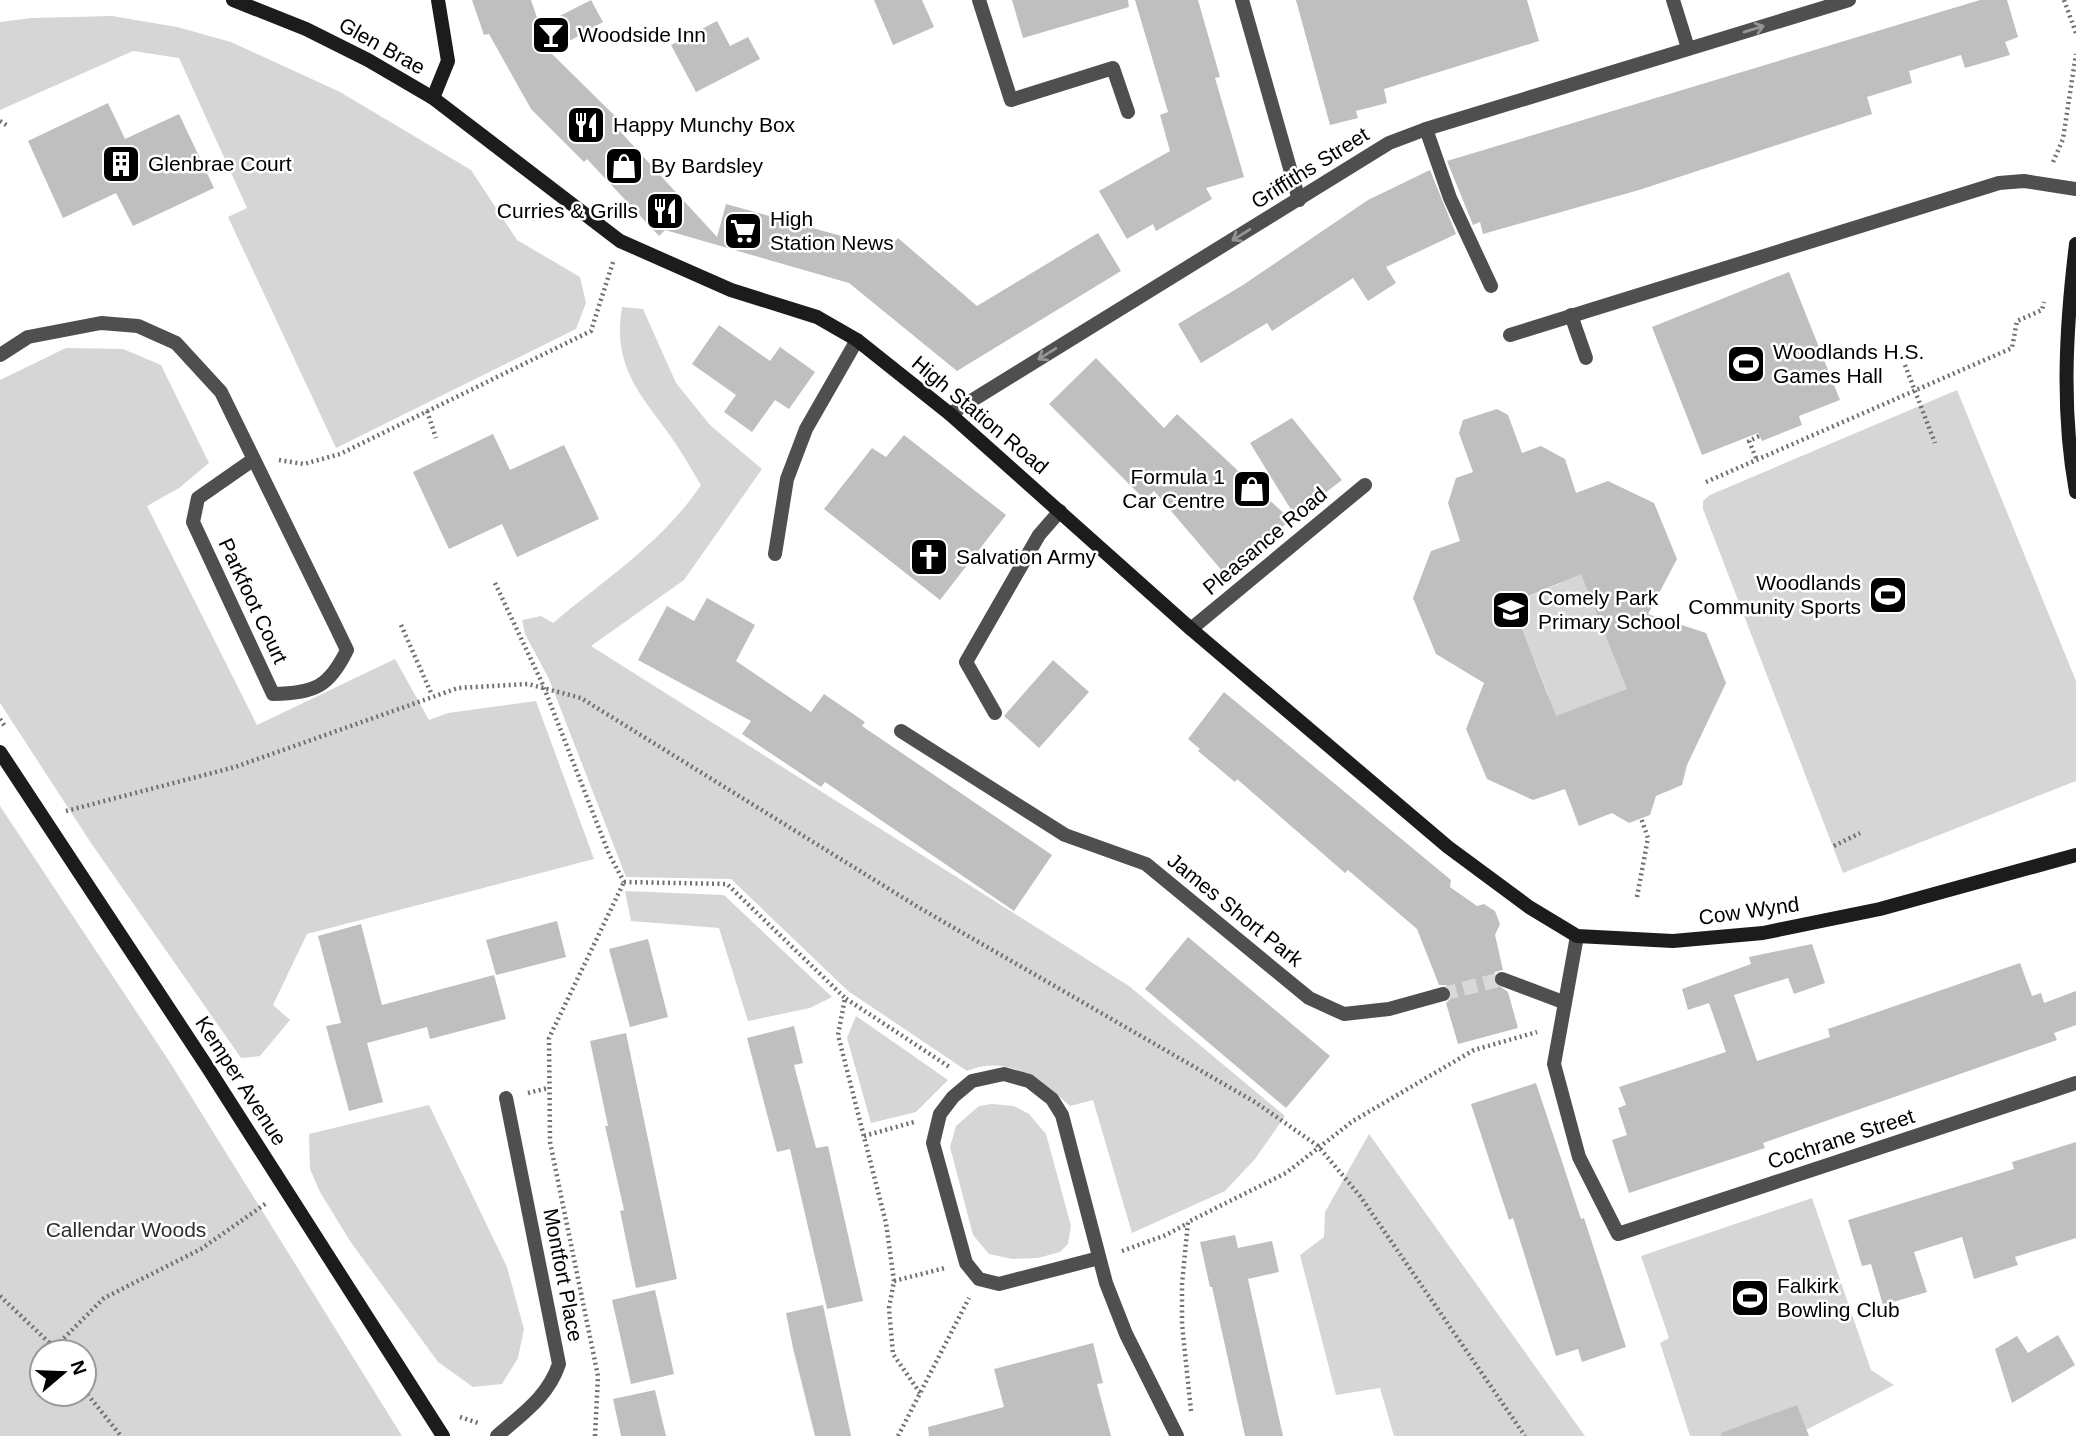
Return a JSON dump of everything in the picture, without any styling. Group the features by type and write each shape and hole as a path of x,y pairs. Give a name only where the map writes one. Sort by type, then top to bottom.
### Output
{"main road":[{"name":"Glen Brae","path":"233,0 306,29 368,60 433,98"},
{"path":"433,98 448,61 438,0"},
{"name":"High Station Road","path":"433,98 620,241 731,290 817,317 857,340 950,414 1191,629 1448,847"},
{"path":"2076,244 2069,302 2076,492"},
{"name":"Kemper Avenue","path":"0,752 286,1189 443,1436"},
{"name":"Cow Wynd","path":"1448,847 1529,907 1577,936 1673,941 1763,933 1880,909 2076,855"}],"street":[{"path":"979,0 1011,100 1113,68 1128,112"},
{"path":"1242,0 1299,200"},
{"path":"1673,0 1688,48"},
{"name":"Griffiths Street","path":"950,414 1299,200 1362,157 1426,129 1849,0"},
{"path":"1426,129 1450,198 1491,286"},
{"path":"1510,335 1999,183 2024,181 2076,189"},
{"path":"1571,315 1586,358"},
{"name":"Parkfoot Court","path":"0,355 28,337 101,323 138,326 176,343 221,392 254,459 347,650 335,675 304,693 273,694 193,522 198,498 254,459"},
{"path":"775,554 787,479 806,429 857,340"},
{"name":"Pleasance Road","path":"1191,629 1365,485"},
{"path":"995,713 966,662 1039,535 1060,512"},
{"name":"James Short Park","path":"901,731 1065,835 1146,864 1309,998 1344,1014 1389,1009 1443,994"},
{"path":"1561,1026 1563,1002 1577,936"},
{"path":"1502,979 1563,1002"},
{"name":"Cochrane Street","path":"1561,1026 1554,1064 1579,1157 1618,1234 2076,1083"},
{"path":"1099,1258 999,1284 979,1279 965,1264 933,1143 940,1114 953,1097 972,1081 1004,1074 1029,1081 1052,1100 1062,1115 1099,1258 1126,1334 1177,1436"},
{"name":"Montfort Place","path":"497,1436 543,1396 554,1381 559,1364 506,1098"}],"path":[{"path":"2064,0 2076,33"},
{"path":"2043,185 2063,139 2076,54"},
{"path":"0,121 8,126"},
{"path":"280,460 304,464 325,460 591,331 610,275"},
{"path":"1706,482 2012,348 2017,321 2042,310 2045,299"},
{"path":"1905,365 1935,443"},
{"path":"427,411 436,438"},
{"path":"1756,458 1749,441 1759,436"},
{"path":"495,583 543,685 609,854 624,882"},
{"path":"401,625 432,695"},
{"path":"43,817 235,767 347,730 432,695 484,684 543,685 581,698 918,908 1255,1102 1318,1146 1360,1196 1525,1436"},
{"path":"1637,897 1648,838 1641,818"},
{"path":"1834,846 1860,833"},
{"path":"624,882 727,884 845,998 972,1081"},
{"path":"595,1436 597,1376 550,1142 549,1038 624,882"},
{"path":"845,998 838,1035 886,1223 894,1280 889,1308 893,1354 920,1392"},
{"path":"1131,1249 1286,1173 1318,1146 1419,1079 1474,1050 1561,1026"},
{"path":"864,1136 908,1123"},
{"path":"64,1338 104,1298 201,1249 286,1189"},
{"path":"1188,1222 1182,1284 1182,1324 1192,1424"},
{"path":"894,1280 965,1264"},
{"path":"898,1436 979,1279"},
{"path":"0,1296 47,1338"},
{"path":"98,1407 121,1436"}],"green space":[{"path":"112,16 177,27 231,42 340,92 471,170 517,240 580,277 586,303 576,329 336,448 228,217 247,208 179,58 133,51 0,110 0,22 31,18"},
{"path":"622,307 643,309 676,383 710,425 762,469 684,580 591,646 1129,986 1285,1116 1255,1159 1225,1191 1132,1233 1093,1100 1070,1106 1035,1079 1010,1068 996,1066 967,1071 848,991 731,879 626,877 549,679 525,634 522,620 541,616 553,623 651,543 686,506 701,485 629,373 621,344"},
{"path":"66,348 123,349 161,365 209,463 179,488 147,506 257,725 395,659 429,720 448,713 536,701 594,859 307,934 273,1005 290,1020 260,1056 241,1058 91,843 0,703 0,380"},
{"name":"Woodlands Community Sports","path":"1957,390 2076,681 2076,781 1843,873 1703,509 1703,501 1710,495"},
{"path":"1574,542 1643,678 1578,736 1540,716 1548,694 1516,614 1499,582 1530,596 1561,583"},
{"name":"Callendar Woods","path":"0,806 171,1064 402,1436 0,1436"},
{"path":"625,891 724,895 832,997 810,1008 748,1021 719,928 631,921"},
{"path":"856,1016 948,1080 916,1112 871,1123 847,1038"},
{"path":"429,1105 507,1267 524,1329 518,1358 502,1384 473,1387 438,1362 350,1241 320,1192 310,1169 309,1134"},
{"path":"979,1106 1014,1106 1029,1114 1046,1134 1071,1226 1068,1244 1060,1252 1038,1258 1012,1259 989,1254 973,1235 950,1147 956,1126"},
{"path":"1369,1134 1585,1436 1394,1436 1380,1388 1336,1395 1300,1255 1324,1237 1325,1212"},
{"name":"Falkirk Bowling Club","path":"1812,1198 1871,1370 1894,1385 1794,1436 1690,1436 1660,1343 1669,1338 1641,1256"}],"building":[{"path":"472,0 531,0 540,26 591,0 603,22 550,52 622,123 617,128 717,237 726,204 881,247 884,244 889,248 898,238 977,306 1098,233 1121,271 957,371 849,283 665,230 659,236 587,159 584,162 531,109 489,34 484,35"},
{"path":"874,0 922,0 934,27 893,45"},
{"path":"1012,0 1128,0 1129,7 1023,38"},
{"path":"1135,0 1198,0 1220,77 1215,78 1244,177 1206,188 1212,199 1156,231 1153,224 1127,239 1099,191 1170,151 1160,115 1168,112"},
{"path":"1296,0 1527,0 1539,41 1384,89 1387,103 1356,111 1358,118 1330,125"},
{"path":"1980,0 2007,0 2018,37 2005,42 2010,55 1965,68 1961,55 1909,71 1912,83 1867,97 1872,114 1639,190 1483,234 1480,222 1473,225 1447,161"},
{"path":"717,21 730,46 748,37 760,59 696,92 671,45"},
{"name":"Glenbrae Court","path":"108,103 125,139 179,114 214,188 133,226 116,193 63,218 28,141"},
{"path":"1430,170 1456,234 1386,267 1396,283 1368,301 1353,278 1272,331 1267,323 1201,363 1178,324 1243,285 1368,200"},
{"name":"Woodlands H.S. Games Hall","path":"1789,272 1840,400 1799,416 1802,425 1762,441 1758,433 1702,455 1652,327"},
{"path":"719,325 770,361 780,347 815,372 789,409 775,400 752,432 724,412 736,395 692,364"},
{"path":"1096,358 1164,428 1177,414 1291,520 1223,572 1154,491 1145,500 1049,404"},
{"path":"1497,409 1508,415 1522,453 1541,446 1565,459 1576,493 1608,481 1654,503 1677,559 1648,614 1706,633 1726,683 1687,765 1682,785 1656,796 1650,815 1629,823 1612,813 1579,826 1565,789 1533,800 1487,779 1466,729 1484,683 1436,654 1413,598 1431,551 1460,541 1448,503 1456,478 1473,472 1459,433 1463,420","holes":["1581,574 1627,689 1556,716 1512,603"]},
{"path":"1292,418 1342,480 1295,516 1250,443"},
{"path":"493,434 510,470 564,445 599,519 517,557 502,524 449,549 413,472"},
{"name":"Salvation Army","path":"904,435 1006,515 940,600 824,509 872,448 886,457"},
{"path":"707,598 755,625 736,661 811,712 824,694 865,722 862,726 1052,855 1014,911 825,782 821,787 742,734 751,721 638,660 667,606 694,621"},
{"path":"1053,660 1089,692 1039,748 1004,716"},
{"path":"1224,692 1451,880 1450,887 1477,906 1484,904 1495,911 1500,924 1495,935 1503,970 1495,972 1493,981 1508,992 1518,1028 1458,1044 1446,1003 1452,997 1452,991 1446,985 1439,985 1417,929 1348,870 1345,873 1237,779 1235,782 1198,751 1200,749 1188,739"},
{"path":"557,921 566,957 496,975 486,940"},
{"path":"361,924 382,1005 494,975 506,1019 430,1039 427,1027 367,1043 383,1102 349,1111 326,1026 341,1023 318,936"},
{"path":"1188,937 1330,1056 1286,1108 1145,989"},
{"path":"648,939 668,1017 630,1027 609,949"},
{"path":"1812,944 1825,983 1794,994 1788,978 1734,995 1757,1061 1830,1037 1828,1029 2020,963 2032,996 2041,993 2044,1003 2076,991 2076,1025 2054,1033 2057,1040 1763,1143 1765,1148 1629,1193 1612,1140 1627,1135 1618,1108 1626,1105 1619,1087 1726,1052 1709,1003 1688,1010 1682,989 1751,964 1749,957"},
{"path":"794,1026 803,1063 794,1065 816,1148 828,1146 863,1301 827,1309 790,1149 777,1152 747,1038"},
{"path":"626,1033 677,1279 636,1288 620,1211 624,1210 590,1041"},
{"path":"1536,1083 1626,1347 1582,1362 1578,1349 1556,1356 1513,1218 1509,1220 1471,1104"},
{"path":"2076,1142 2076,1238 2015,1257 2018,1265 1974,1279 1962,1237 1914,1252 1927,1292 1883,1305 1871,1264 1862,1266 1848,1220 2014,1169 2012,1162"},
{"path":"1235,1235 1238,1248 1272,1241 1279,1272 1248,1279 1283,1436 1245,1436 1200,1242"},
{"path":"655,1290 674,1374 631,1384 612,1300"},
{"path":"823,1305 851,1436 815,1436 793,1348 786,1313"},
{"path":"2058,1335 2075,1365 2012,1403 1995,1349 2017,1336 2028,1353"},
{"path":"1093,1343 1103,1383 1097,1384 1111,1436 929,1436 928,1427 1004,1407 994,1369"},
{"path":"655,1390 666,1436 621,1436 613,1399"},
{"path":"1797,1405 1809,1436 1722,1436 1721,1433"}],"tunnel":[{"path":"1443,994 1502,979"}],"place":[{"name":"Woodside Inn","path":"551,35"},
{"name":"Happy Munchy Box","path":"586,125"},
{"name":"Glenbrae Court","path":"121,164"},
{"name":"By Bardsley","path":"624,166"},
{"name":"Curries & Grills","path":"665,211"},
{"name":"High Station News","path":"743,231"},
{"name":"Woodlands H.S. Games Hall","path":"1746,364"},
{"name":"Formula 1 Car Centre","path":"1252,489"},
{"name":"Salvation Army","path":"929,557"},
{"name":"Woodlands Community Sports","path":"1888,595"},
{"name":"Comely Park Primary School","path":"1511,610"},
{"name":"Falkirk Bowling Club","path":"1750,1298"}]}
